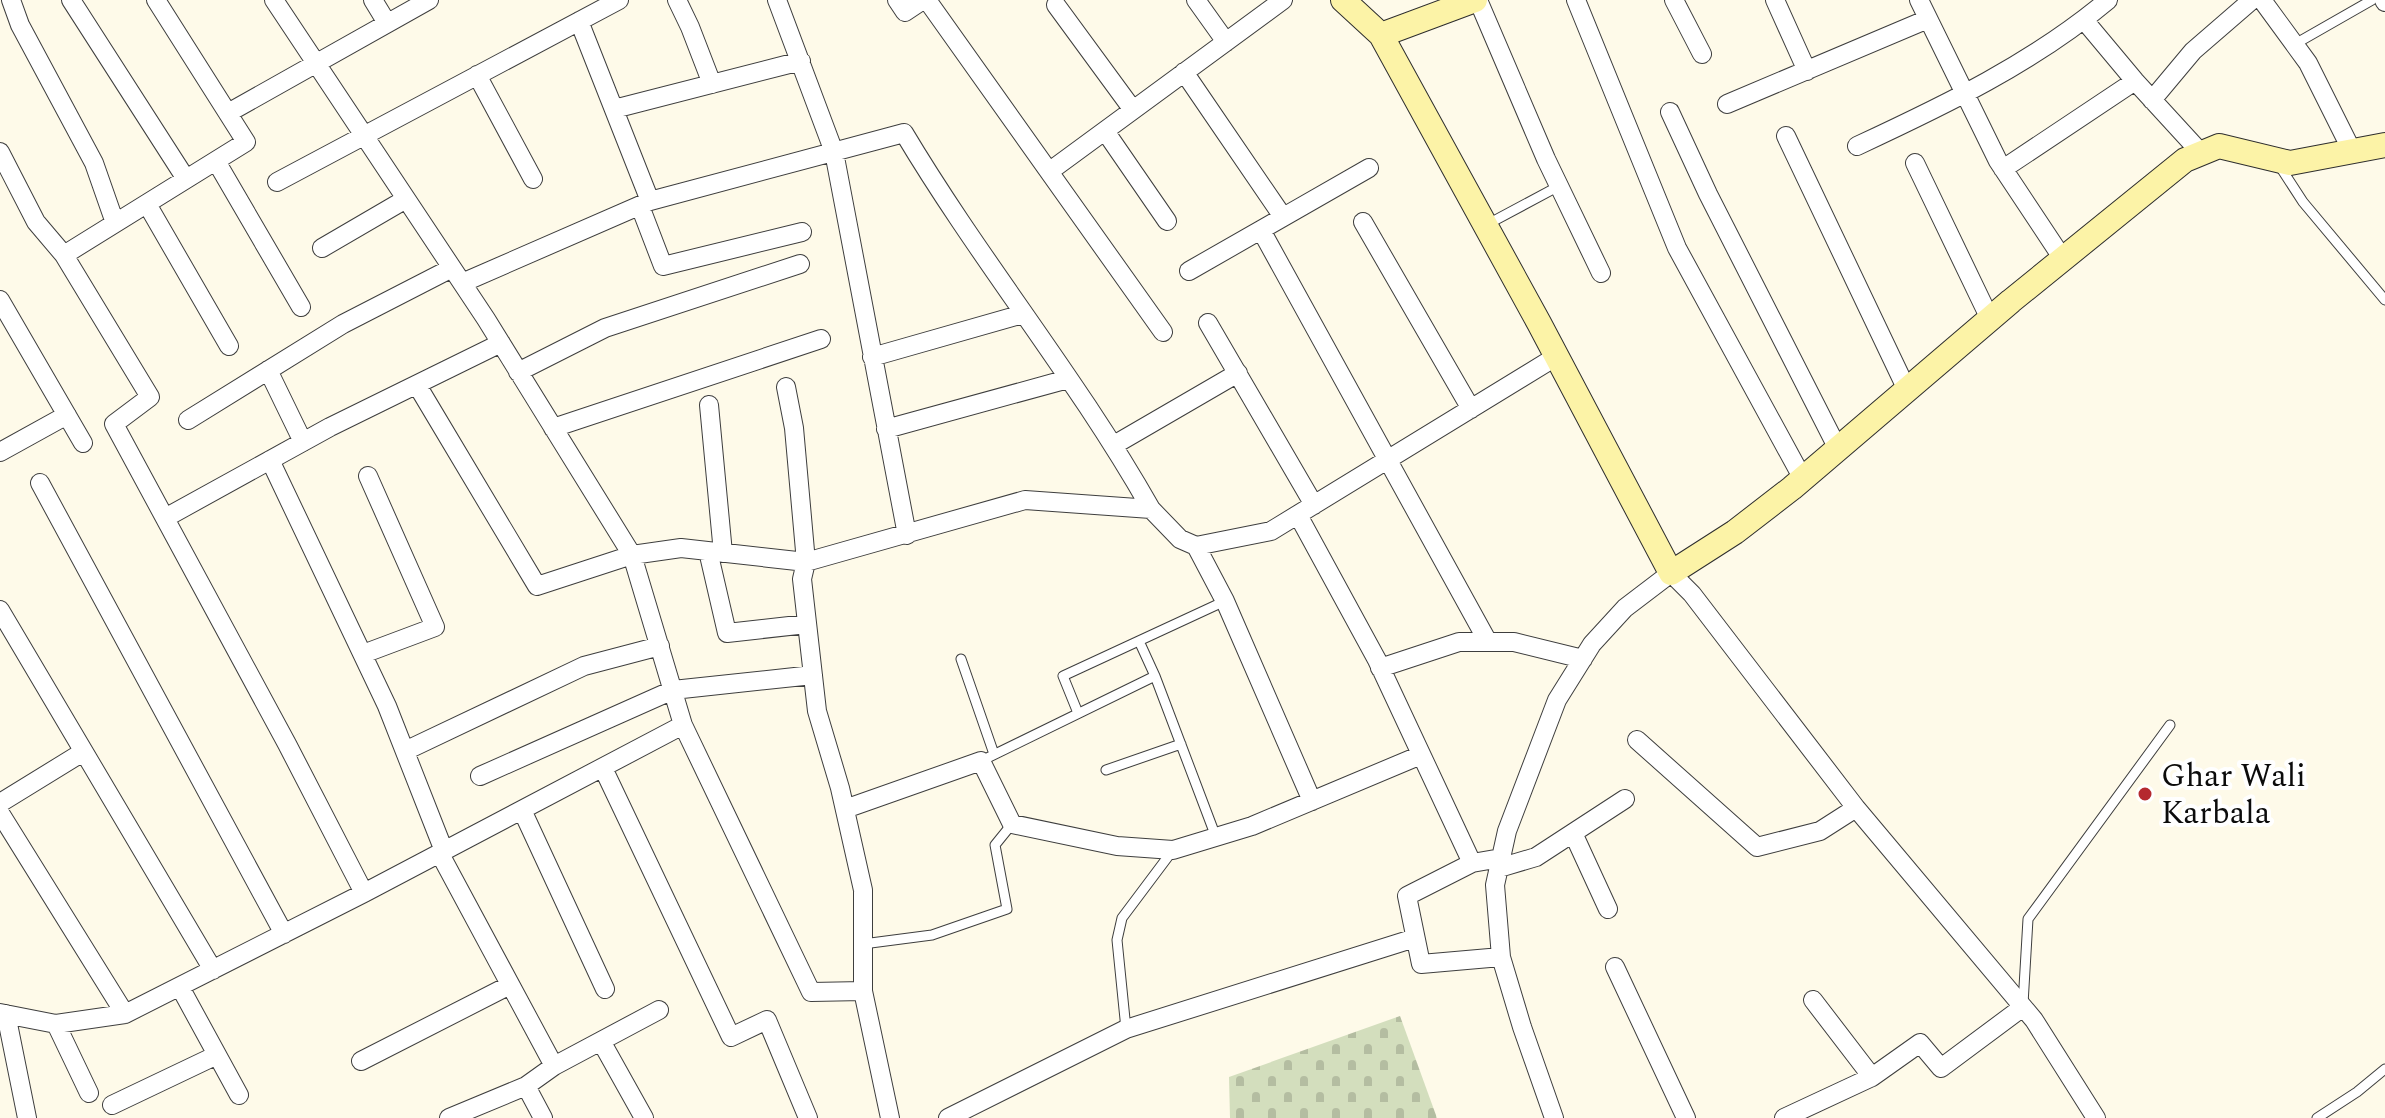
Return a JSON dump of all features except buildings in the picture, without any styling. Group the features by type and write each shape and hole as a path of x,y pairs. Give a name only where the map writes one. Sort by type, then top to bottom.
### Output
{"street":[{"path":"11,0 20,25 94,163 115,223"},
{"path":"71,0 186,179"},
{"path":"64,255 246,142 156,0"},
{"path":"274,0 501,343 632,555 683,725 811,992 863,991"},
{"path":"373,0 387,23"},
{"path":"228,113 429,0"},
{"path":"277,182 619,0"},
{"path":"677,0 712,84"},
{"path":"777,0 834,152 907,535"},
{"path":"897,0 905,12 925,0 1163,332"},
{"path":"1196,0 1226,42"},
{"path":"1050,171 1283,0"},
{"path":"1343,0 1363,9 1381,35 1557,356 1671,573 1692,594 1856,808 2034,1020 2096,1118"},
{"path":"1381,35 1477,0 1601,273"},
{"path":"1576,0 1677,248 1803,479"},
{"path":"1674,0 1702,54"},
{"path":"1775,0 1807,71"},
{"path":"1919,0 2003,169 2063,259"},
{"path":"1857,146 1965,95 2073,30 2108,0"},
{"path":"2152,100 2193,51 2252,0"},
{"path":"2262,0 2308,63 2352,151"},
{"path":"1056,5 1133,110"},
{"path":"1727,104 1928,19"},
{"path":"2084,20 2201,153"},
{"path":"579,21 614,109 663,266 802,232"},
{"path":"614,109 801,61"},
{"path":"1184,72 1283,217"},
{"path":"477,75 533,179"},
{"path":"2003,169 2135,81"},
{"path":"1670,112 1708,194 1838,449"},
{"path":"1105,131 1167,221"},
{"path":"188,420 343,324 457,276 645,204 904,133 940,194 1114,445 1151,509 1180,539 1196,546 1271,531 1557,356"},
{"path":"1786,136 1907,390"},
{"path":"1554,1118 1501,957 1495,885 1507,831 1557,700 1592,644 1625,608 1671,573 1735,532 1803,479 1990,319 2185,160 2219,146 2290,163 2352,151 2381,149"},
{"path":"0,152 36,222 64,255 150,397 114,424 364,893"},
{"path":"216,161 301,307"},
{"path":"1915,163 1990,319"},
{"path":"1189,271 1369,168"},
{"path":"322,248 406,199"},
{"path":"147,204 229,346"},
{"path":"1363,222 1471,409"},
{"path":"1261,230 1488,642"},
{"path":"518,372 605,328 800,264"},
{"path":"0,300 83,443"},
{"path":"872,357 1023,314"},
{"path":"1208,323 1314,505"},
{"path":"553,428 821,339"},
{"path":"165,518 303,442 501,343"},
{"path":"268,370 303,442"},
{"path":"1114,445 1238,373"},
{"path":"886,429 1068,379"},
{"path":"417,385 537,586 632,555 681,548 806,562 1025,500 1151,509"},
{"path":"786,387 794,428 806,562 802,579 817,711 845,809 863,890 863,991 890,1118"},
{"path":"709,405 715,552 727,633 807,624"},
{"path":"1,448 67,415"},
{"path":"270,460 363,654 405,751 442,852 554,1066"},
{"path":"363,654 435,627 368,476"},
{"path":"40,483 284,934"},
{"path":"1298,515 1380,668 1472,863"},
{"path":"1196,546 1225,601 1312,801"},
{"path":"0,610 213,970"},
{"path":"1380,668 1459,642 1514,642 1583,659"},
{"path":"405,751 584,666 660,646"},
{"path":"480,776 673,690 813,675"},
{"path":"27,1118 3,1013 56,1024 125,1014 364,893 683,725"},
{"path":"1637,740 1757,847 1820,831 1856,808"},
{"path":"0,803 83,752"},
{"path":"845,809 987,758 1012,824 1117,846 1173,850 1252,826 1421,755"},
{"path":"603,768 731,1037 767,1020 808,1118"},
{"path":"1501,957 1421,964 1407,896 1472,863 1500,863 1536,857 1625,799"},
{"path":"522,810 605,989"},
{"path":"0,813 125,1014"},
{"path":"1573,833 1608,909"},
{"path":"948,1118 1126,1029 1415,938"},
{"path":"1615,967 1686,1118"},
{"path":"361,1061 510,985"},
{"path":"180,987 239,1095"},
{"path":"1813,1000 1872,1077"},
{"path":"1784,1118 1872,1077 1920,1043 1941,1068 2023,1007"},
{"path":"449,1118 480,1112 554,1066 659,1010"},
{"path":"56,1024 89,1093"},
{"path":"601,1041 644,1118"},
{"path":"112,1105 217,1055"},
{"path":"526,1086 543,1118"}],"lane":[{"path":"2295,45 2372,0"},
{"path":"2275,159 2303,202 2385,300"},
{"path":"1486,225 1559,186"},
{"path":"1078,713 1063,676 1225,601"},
{"path":"1139,641 1216,837"},
{"path":"961,659 987,758 1155,676"},
{"path":"2023,1007 2028,919 2170,725"},
{"path":"1106,770 1181,744"},
{"path":"863,944 932,935 1007,909 995,845 1012,824"},
{"path":"1126,1029 1117,940 1122,918 1173,850"},
{"path":"2317,1118 2385,1069"}],"green space":[{"path":"1400,1016 1437,1118 1230,1118 1229,1077"}],"place":[{"name":"Ghar Wali Karbala","path":"2145,794"}]}
